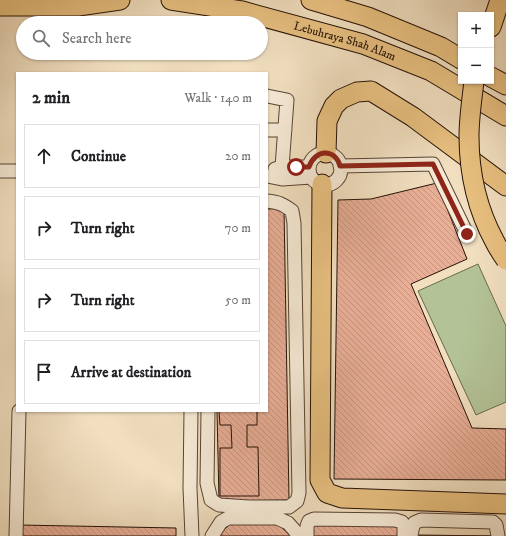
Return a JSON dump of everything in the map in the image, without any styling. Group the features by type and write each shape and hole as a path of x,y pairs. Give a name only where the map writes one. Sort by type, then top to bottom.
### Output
{"highway":[{"path":"0,6 78,6 120,0"},
{"name":"Lebuhraya Shah Alam","path":"171,0 242,10 263,16"},
{"path":"311,0 368,17 441,47 458,57"},
{"path":"494,18 500,0"},
{"name":"Lebuhraya Shah Alam","path":"268,17 363,44 431,71 505,116"},
{"path":"494,79 506,85"},
{"path":"474,84 469,134 470,163 475,189 484,216 494,241 506,260"},
{"path":"326,153 327,120 334,106 341,99 357,92 371,91 413,117 506,186"},
{"path":"314,176 320,480 327,493 342,498 506,504"}],"street":[{"path":"268,96 287,100 282,168"},
{"path":"268,130 285,130"},
{"path":"268,170 282,168 314,176 326,185 334,182 340,175 340,166 337,159 326,153 317,155 313,158 314,176"},
{"path":"340,166 433,164 467,234"},
{"path":"0,171 16,171"},
{"path":"268,176 282,179 314,176"},
{"path":"208,412 207,484 211,500 219,505 249,507 289,507 297,501 299,493 294,222 292,211 284,205 268,201"},
{"path":"16,536 19,412"},
{"path":"191,412 190,488 192,536"},
{"path":"212,536 221,522 228,518 278,518 288,523 298,536"},
{"path":"307,536 307,526 309,521 314,519 395,520 402,522 404,526 404,536"},
{"path":"411,536 414,523 422,520 494,522 498,536"}],"green space":[{"path":"478,264 506,326 506,402 476,415 418,291"}],"building":[{"path":"437,183 467,259 411,284 472,428 506,429 506,480 334,479 338,200 371,199"},
{"path":"284,208 289,500 219,501 217,412 268,412 268,209"},
{"path":"219,412 257,412 257,425 247,425 247,447 258,447 259,496 220,496 220,448 232,448 231,425 220,425"},
{"path":"232,522 277,523 291,536 218,536"},
{"path":"311,524 400,525 400,536 311,536"},
{"path":"19,525 176,528 176,536 19,536"},
{"path":"419,535 491,536 419,536"}],"route":[{"path":"296,167 309,167 313,158 317,155 326,153 334,156 339,162 340,166 433,164 467,234"}]}
